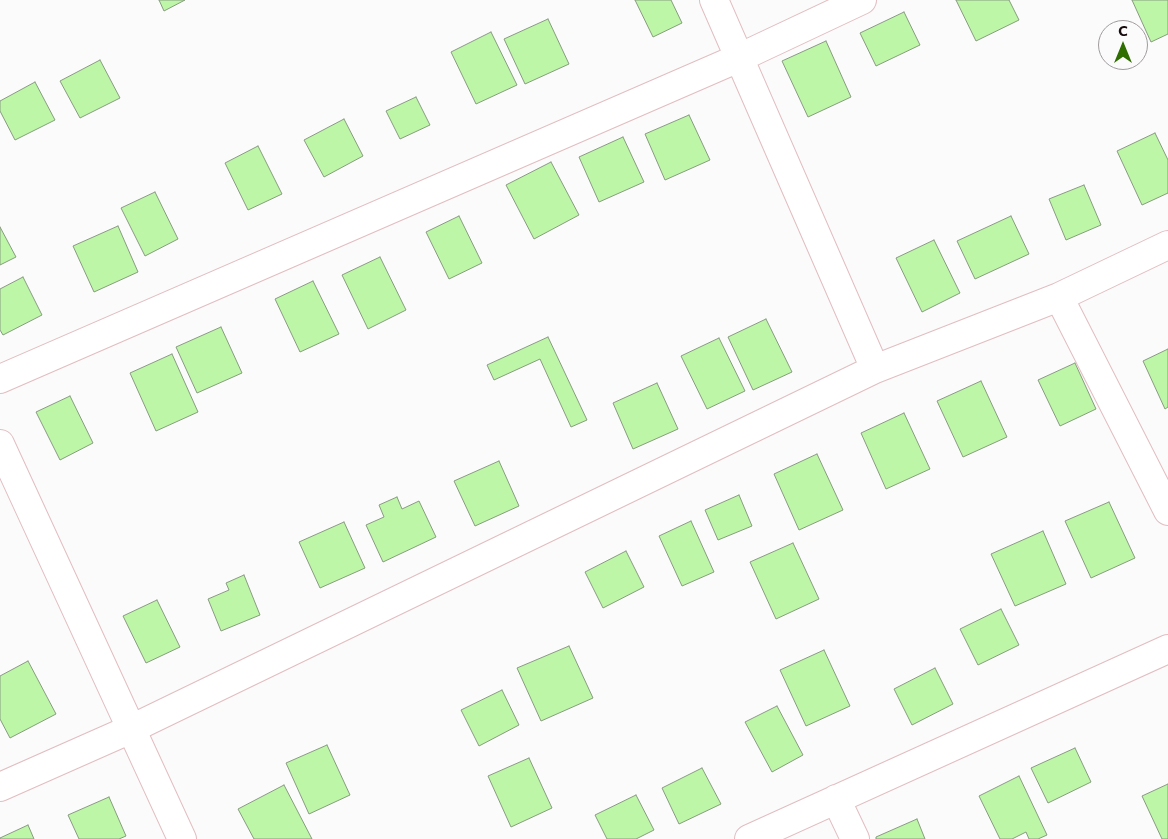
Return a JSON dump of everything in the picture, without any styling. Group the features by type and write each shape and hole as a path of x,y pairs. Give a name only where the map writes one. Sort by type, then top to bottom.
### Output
{"street":[{"path":"714,0 741,57 875,368"},
{"path":"0,379 741,57 862,0"},
{"path":"0,787 131,729 875,368 1059,297 1168,245"},
{"path":"1059,297 1168,511"},
{"path":"0,444 182,839"},
{"path":"749,839 1168,649"},
{"path":"836,799 854,839"}],"building":[{"path":"159,0 185,0 164,11"},
{"path":"635,0 671,0 682,23 653,37"},
{"path":"956,0 1009,0 1019,20 976,41"},
{"path":"1132,0 1168,0 1168,34 1151,42 1148,35 1148,20 1141,20"},
{"path":"904,12 920,45 876,66 860,33"},
{"path":"548,19 569,64 525,84 504,39"},
{"path":"491,32 517,85 476,104 451,52"},
{"path":"826,41 851,97 808,117 782,61"},
{"path":"100,60 120,98 80,118 60,81"},
{"path":"35,82 55,120 15,140 0,111 0,101"},
{"path":"416,97 430,125 400,139 386,111"},
{"path":"689,115 710,160 665,180 645,134"},
{"path":"344,119 363,156 324,177 304,140"},
{"path":"1155,133 1168,160 1168,193 1142,205 1117,151"},
{"path":"623,137 644,182 599,202 579,157"},
{"path":"258,146 282,194 248,210 225,163"},
{"path":"551,162 579,215 534,239 506,185"},
{"path":"1084,185 1101,225 1066,240 1049,199"},
{"path":"155,192 178,239 145,256 121,208"},
{"path":"459,216 482,263 449,279 426,232"},
{"path":"1011,216 1029,254 975,279 957,241"},
{"path":"118,226 138,272 94,292 73,246"},
{"path":"0,227 16,257 0,265"},
{"path":"934,240 960,293 922,312 896,258"},
{"path":"380,257 406,310 368,329 342,275"},
{"path":"23,277 42,315 3,335 0,330 0,289"},
{"path":"313,281 339,334 300,352 275,299"},
{"path":"766,319 792,372 753,390 728,337"},
{"path":"221,327 242,373 197,393 176,347"},
{"path":"548,337 587,420 571,427 540,359 494,380 487,365"},
{"path":"719,338 745,391 707,409 681,356"},
{"path":"1168,349 1168,407 1165,409 1143,361"},
{"path":"172,354 198,412 156,431 130,373"},
{"path":"1075,363 1096,409 1060,426 1038,380"},
{"path":"981,381 1007,437 963,457 937,401"},
{"path":"657,383 678,429 633,449 613,403"},
{"path":"70,396 93,443 60,460 36,412"},
{"path":"904,413 930,469 886,489 861,433"},
{"path":"817,454 843,510 799,530 774,474"},
{"path":"499,461 519,506 475,526 454,481"},
{"path":"739,495 752,526 718,540 705,510"},
{"path":"397,497 402,509 419,501 436,537 383,562 366,525 384,517 379,505"},
{"path":"1109,502 1135,558 1091,578 1065,521"},
{"path":"691,521 714,572 682,586 659,536"},
{"path":"344,522 365,568 320,588 299,542"},
{"path":"1043,531 1066,584 1015,606 991,554"},
{"path":"793,543 819,599 776,619 750,562"},
{"path":"626,551 644,587 603,608 585,572"},
{"path":"244,575 260,615 221,631 208,599 229,590 226,583"},
{"path":"157,600 180,647 146,663 123,616"},
{"path":"1001,609 1019,645 978,665 960,629"},
{"path":"569,646 593,698 541,721 517,668"},
{"path":"824,650 850,706 806,726 780,670"},
{"path":"28,661 56,714 10,738 0,719 0,676"},
{"path":"935,668 953,704 912,725 894,689"},
{"path":"502,690 519,725 479,746 461,710"},
{"path":"777,706 803,755 772,772 745,722"},
{"path":"327,745 350,795 309,814 286,763"},
{"path":"1075,748 1091,782 1048,803 1031,768"},
{"path":"529,758 552,808 511,827 488,776"},
{"path":"702,768 721,804 679,824 662,788"},
{"path":"1019,776 1047,835 1038,839 1029,839 1026,832 1012,839 1000,839 979,796"},
{"path":"1168,784 1168,839 1162,839 1142,796"},
{"path":"284,785 312,839 254,839 238,809"},
{"path":"636,795 654,830 636,839 607,839 595,815"},
{"path":"109,797 126,836 119,839 79,839 68,815"},
{"path":"917,819 925,839 876,839 876,837"},
{"path":"28,825 34,839 0,839 0,838"}]}
